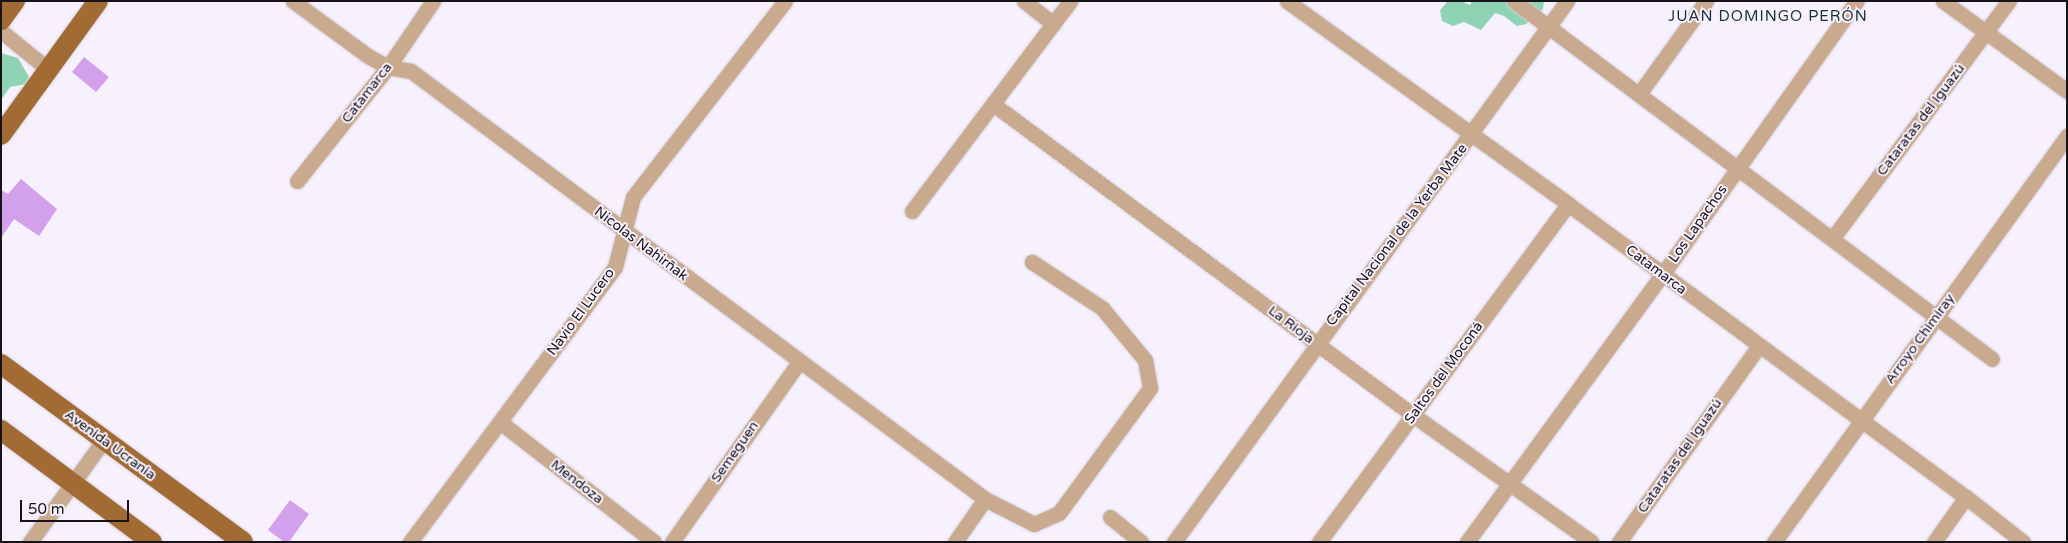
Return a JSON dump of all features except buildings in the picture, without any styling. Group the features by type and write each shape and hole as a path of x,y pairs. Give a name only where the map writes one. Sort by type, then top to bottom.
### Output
{"main road":[{"path":"1,20 15,1"},
{"path":"1,135 98,1"},
{"name":"Avenida Ucrania","path":"1,364 103,441 243,542"},
{"path":"1,430 152,542"}],"street":[{"name":"Nicolas Nahirñak","path":"293,1 368,56 388,67 410,71 985,499 1034,524 1059,513 1150,388 1145,360 1102,308 1032,262"},
{"name":"Catamarca","path":"297,181 388,67 433,1"},
{"name":"Navio El Lucero","path":"410,542 615,268 633,197 785,1"},
{"path":"1024,1 1053,24"},
{"path":"912,211 1070,1"},
{"name":"Catamarca","path":"1287,1 1568,204 1966,497 2023,542"},
{"path":"1514,1 1992,359"},
{"name":"Capital Nacional de la Yerba Mate","path":"1174,542 1567,1"},
{"path":"1639,94 1706,1"},
{"name":"Los Lapachos","path":"1467,542 1857,1"},
{"path":"1943,1 2067,92"},
{"name":"Cataratas del Iguazú","path":"1832,239 2009,1"},
{"path":"1,31 49,70"},
{"name":"La Rioja","path":"993,104 1413,415 1592,542"},
{"name":"Arroyo Chimiray","path":"1774,542 2067,136"},
{"name":"Saltos del Moconá","path":"1319,542 1568,204"},
{"name":"Cataratas del Iguazú","path":"1619,542 1759,346"},
{"name":"Semeguen","path":"672,542 799,362"},
{"name":"Mendoza","path":"500,422 654,542"},
{"path":"30,542 103,441"},
{"path":"1934,542 1966,497"},
{"path":"955,542 985,499"},
{"path":"1110,517 1141,542"}],"green space":[{"path":"1448,1 1461,1 1470,5 1472,1 1544,1 1543,9 1526,24 1517,26 1504,16 1495,13 1481,30 1464,22 1453,26 1442,21 1440,10"},
{"path":"1,53 18,58 29,77 26,84 10,87 1,100"}],"district":[{"name":"JUAN DOMINGO PERÓN","path":"1768,17"}]}
